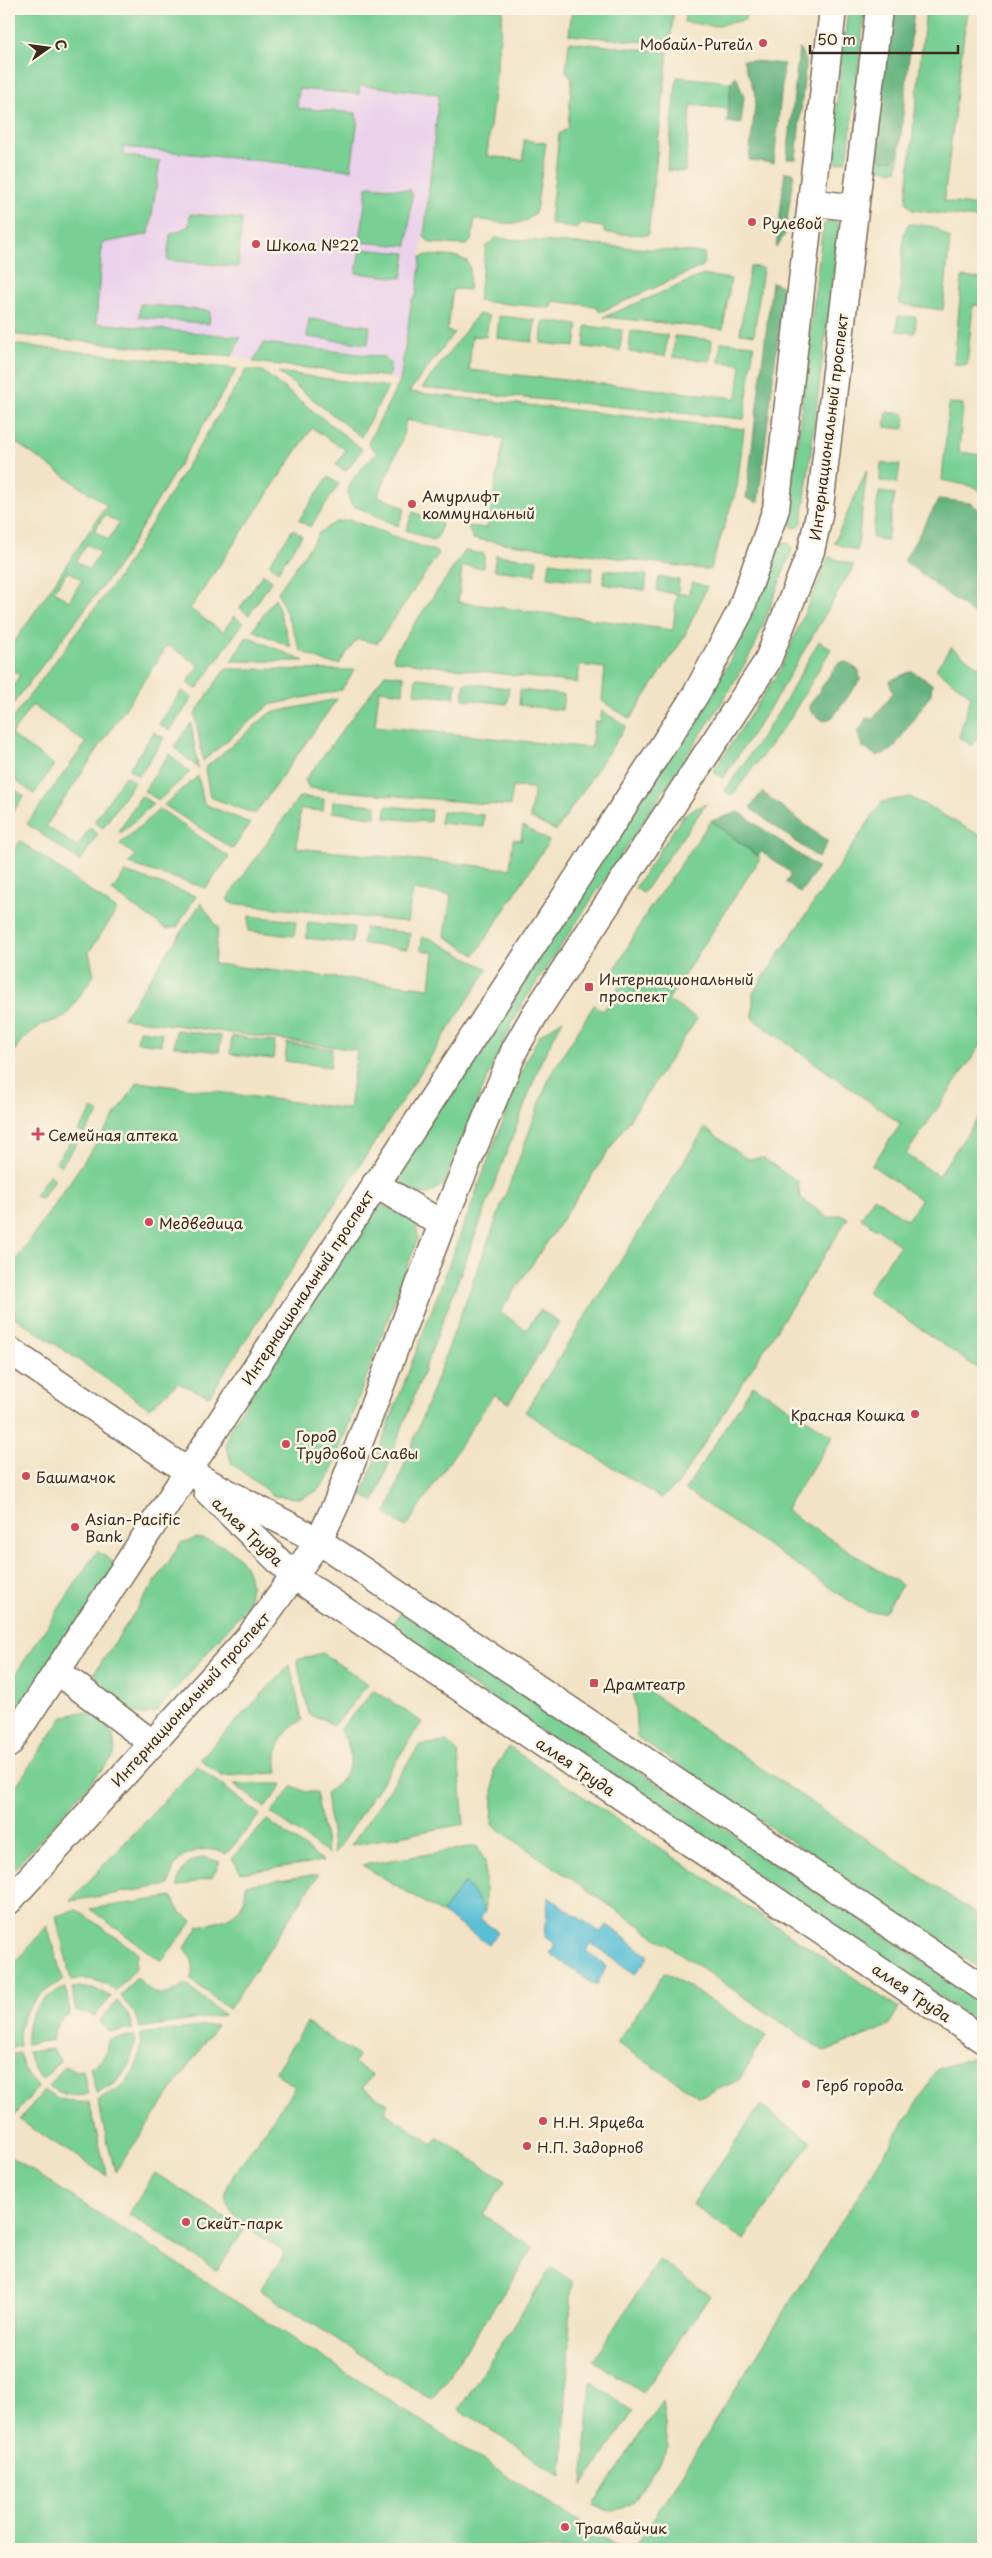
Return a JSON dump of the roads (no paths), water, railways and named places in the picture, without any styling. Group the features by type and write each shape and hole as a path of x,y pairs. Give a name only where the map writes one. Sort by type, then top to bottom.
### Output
{"main road":[{"name":"Интернациональный проспект","path":"9,1744 696,694 740,612 776,509 833,9"},
{"name":"Интернациональный проспект","path":"9,1901 250,1636 295,1577 319,1541 337,1502 442,1224 523,1035 767,662 811,551 819,515 878,9"},
{"path":"811,202 855,208"},
{"path":"375,1184 442,1224"},
{"name":"аллея Труда","path":"9,1350 187,1471 319,1541 983,1988"},
{"name":"аллея Труда","path":"187,1471 295,1577 983,2040"},
{"path":"56,1671 152,1744"}],"water":[{"path":"465,1882 485,1911 480,1919 498,1932 489,1945 442,1913"},
{"path":"548,1897 600,1932 607,1925 649,1956 635,1974 591,1943 586,1950 606,1967 596,1986 550,1953 555,1944 545,1937"}],"place":[{"name":"Мобайл-Ритейл","path":"763,43"},
{"name":"Рулевой","path":"752,222"},
{"name":"Школа №22","path":"256,244"},
{"name":"Амурлифт коммунальный","path":"412,504"},
{"name":"Интернациональный проспект","path":"589,987"},
{"name":"Семейная аптека","path":"38,1134"},
{"name":"Медведица","path":"149,1222"},
{"name":"Красная Кошка","path":"915,1414"},
{"name":"Город Трудовой Славы","path":"286,1444"},
{"name":"Башмачок","path":"26,1476"},
{"name":"Asian-Pacific Bank","path":"75,1527"},
{"name":"Драмтеатр","path":"594,1683"},
{"name":"Герб города","path":"806,2084"},
{"name":"Н.Н. Ярцева","path":"543,2121"},
{"name":"Н.П. Задорнов","path":"527,2146"},
{"name":"Скейт-парк","path":"186,2222"},
{"name":"Трамвайчик","path":"565,2527"}]}
